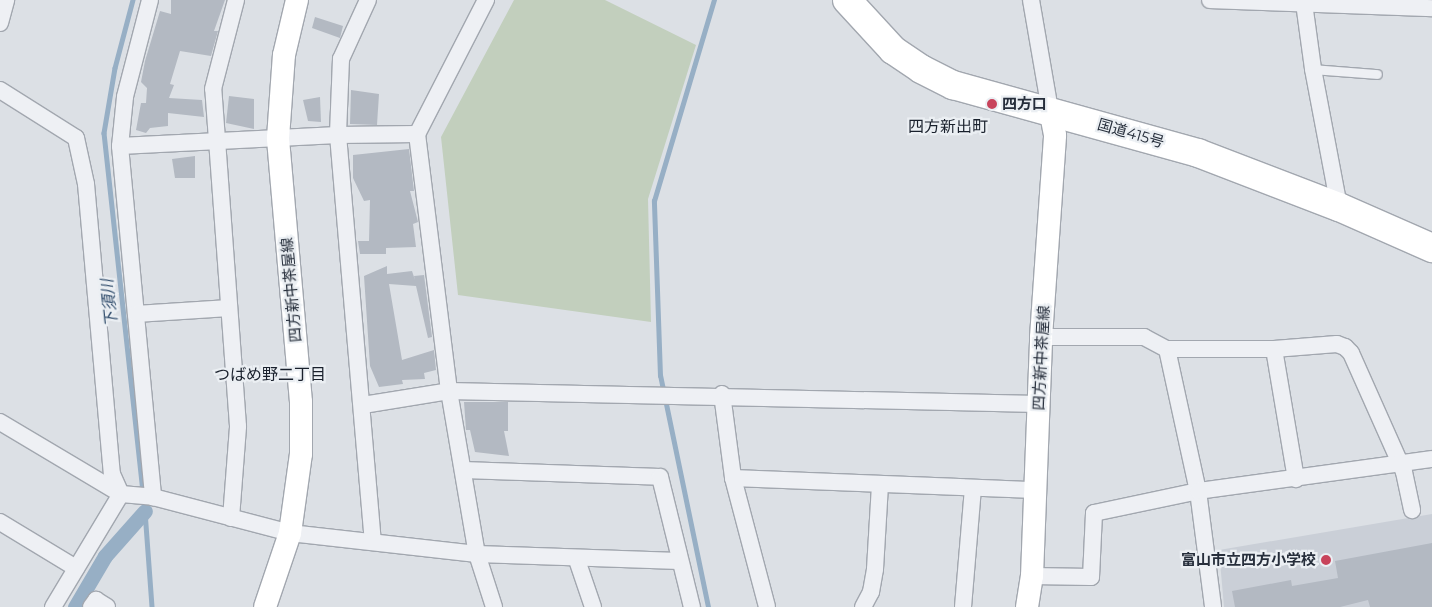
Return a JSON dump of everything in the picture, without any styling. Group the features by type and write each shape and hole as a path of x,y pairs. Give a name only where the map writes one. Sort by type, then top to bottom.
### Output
{"highway":[{"name":"国道415号","path":"850,2 893,50 921,69 953,85 1050,110 1198,153 1339,207 1432,248"}],"main road":[{"name":"四方新中茶屋線","path":"264,607 290,533 302,454 301,402 278,138 284,54 297,0"},
{"name":"四方新中茶屋線","path":"1027,607 1032,576 1038,404 1055,135 1050,110"}],"street":[{"path":"0,23 6,0"},
{"path":"150,0 126,97 120,146 153,497"},
{"path":"231,518 238,426 213,89 236,0"},
{"path":"368,0 341,59 338,135 363,404 373,541"},
{"path":"486,0 417,134 449,391 477,554 494,607"},
{"path":"1031,0 1050,110"},
{"path":"1210,0 1432,8"},
{"path":"1304,3 1313,70 1339,207"},
{"path":"0,90 76,138 86,184 112,474 121,494"},
{"path":"120,146 338,135 417,134"},
{"path":"136,314 229,308"},
{"path":"1042,337 1144,337 1168,349 1274,349 1337,344 1351,353 1400,463 1412,510"},
{"path":"1168,349 1198,491 1213,607"},
{"path":"1274,349 1296,479"},
{"path":"363,404 449,391 722,394 1038,404"},
{"path":"722,394 733,478 767,607"},
{"path":"0,422 121,494 153,497 290,533 477,554 577,560 679,561"},
{"path":"1032,576 1091,577 1094,513 1198,491 1432,460"},
{"path":"462,470 660,477 679,561 692,607"},
{"path":"733,478 1035,490"},
{"path":"863,607 871,592 876,570 880,484"},
{"path":"963,607 973,488"},
{"path":"53,607 121,494"},
{"path":"0,522 76,568"},
{"path":"577,560 593,607"},
{"path":"91,607 96,600 107,607"}],"lane":[{"path":"1313,70 1377,74"}],"shaded area":[{"name":"富山市立四方小学校","path":"1432,514 1432,607 1224,607 1219,550"}],"green space":[{"path":"514,0 605,0 696,45 648,199 651,322 458,295 441,137"}],"building":[{"path":"171,0 225,0 214,31 218,31 211,56 180,51 170,84 174,85 169,98 202,100 204,117 168,113 168,126 150,128 146,133 136,130 141,103 146,103 147,88 141,82 145,61 160,11 171,14"},
{"path":"315,17 343,26 340,38 312,28"},
{"path":"351,90 379,94 377,125 350,124"},
{"path":"229,96 254,99 254,129 226,123"},
{"path":"320,97 321,122 308,121 303,100"},
{"path":"409,149 414,191 410,191 418,222 413,224 416,247 386,248 386,254 360,254 358,241 369,241 370,200 364,201 353,178 353,155"},
{"path":"195,156 195,178 175,178 172,159"},
{"path":"387,266 387,274 412,271 415,280 414,276 424,275 432,337 428,338 416,286 389,284 402,360 434,350 436,370 424,373 425,379 402,380 403,384 379,387 370,366 364,276"},
{"path":"464,402 508,402 508,431 504,431 509,456 475,452 470,430 466,430"},
{"path":"1432,543 1432,607 1370,607 1368,600 1340,607 1235,607 1232,591 1291,580 1292,586 1338,578 1335,561"}],"waterway":[{"name":"下須川","path":"133,0 115,68 104,133 145,511 152,607"},
{"path":"708,607 660,376 654,201 714,0"},
{"path":"75,607 105,556 145,511"}],"place":[{"name":"四方口","path":"992,104"},
{"name":"富山市立四方小学校","path":"1326,560"}],"district":[{"name":"四方新出町","path":"948,127"},
{"name":"つばめ野二丁目","path":"270,375"}]}
